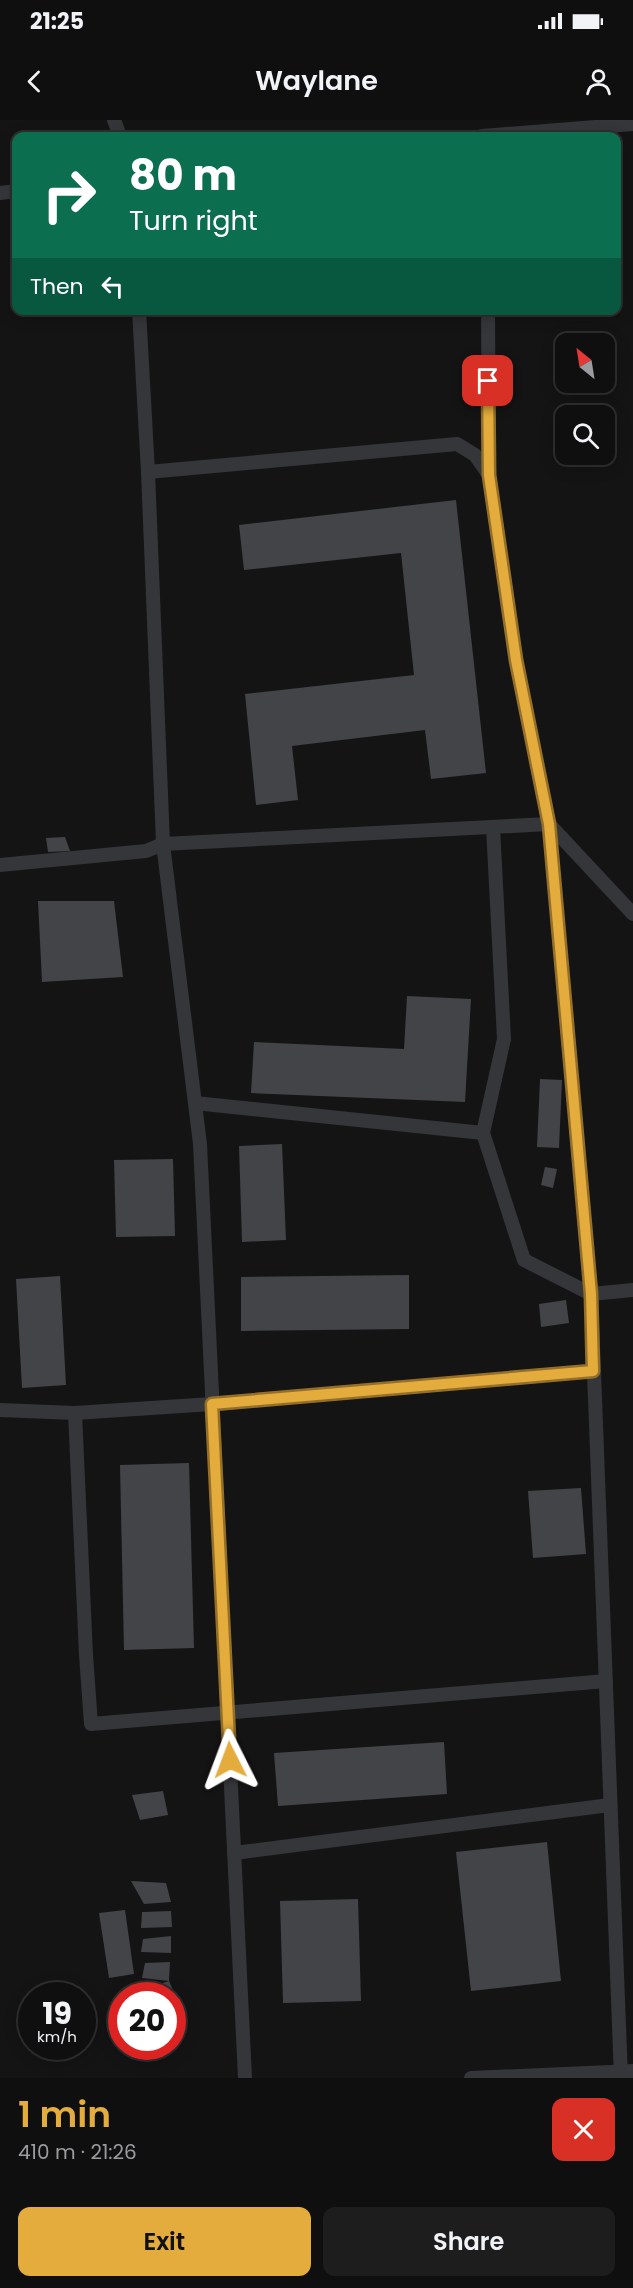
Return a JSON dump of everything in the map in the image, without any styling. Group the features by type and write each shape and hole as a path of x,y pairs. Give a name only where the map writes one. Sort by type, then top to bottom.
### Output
{"lane":[{"path":"532,132 633,124"},
{"path":"139,315 163,844 200,1144 245,2078"},
{"path":"471,2078 625,2073 610,1805 591,1294 549,824 516,660 489,475 488,315"},
{"path":"148,472 457,444 475,455 489,475"},
{"path":"0,865 147,851 163,844 549,824"},
{"path":"549,824 633,914"},
{"path":"493,827 504,1039 483,1132 524,1260 591,1294 633,1290"},
{"path":"195,1103 483,1132"},
{"path":"0,1410 75,1413 212,1404 593,1371"},
{"path":"75,1413 86,1655 92,1724 606,1681"},
{"path":"234,1853 610,1805"}],"building":[{"path":"456,500 486,773 431,779 425,730 292,746 298,800 256,805 245,694 414,675 401,553 244,570 239,525"},
{"path":"65,837 70,851 48,852 46,838"},
{"path":"38,901 114,901 123,977 42,982"},
{"path":"407,996 471,999 465,1102 251,1093 254,1042 404,1049"},
{"path":"540,1079 562,1080 559,1148 537,1147"},
{"path":"282,1144 286,1240 242,1242 239,1146"},
{"path":"173,1159 175,1236 116,1237 114,1160"},
{"path":"545,1167 557,1169 553,1188 541,1185"},
{"path":"409,1275 409,1329 241,1331 241,1277"},
{"path":"60,1276 66,1385 22,1388 16,1279"},
{"path":"566,1300 569,1323 541,1327 539,1304"},
{"path":"189,1463 194,1648 124,1650 120,1465"},
{"path":"581,1488 586,1554 533,1558 528,1491"},
{"path":"444,1742 447,1794 278,1806 274,1753"},
{"path":"163,1791 168,1815 140,1820 132,1795"},
{"path":"547,1842 561,1981 471,1991 456,1852"},
{"path":"131,1881 166,1883 171,1902 144,1904"},
{"path":"358,1899 361,2001 283,2003 280,1901"},
{"path":"125,1910 134,1974 109,1978 99,1913"},
{"path":"171,1911 172,1927 141,1928 142,1912"},
{"path":"171,1936 171,1953 141,1952 143,1939"},
{"path":"170,1962 169,1981 142,1978 145,1963"}],"route":[{"path":"230,1760 212,1404 593,1371 591,1294 549,824 516,660 489,475 488,381"}]}
